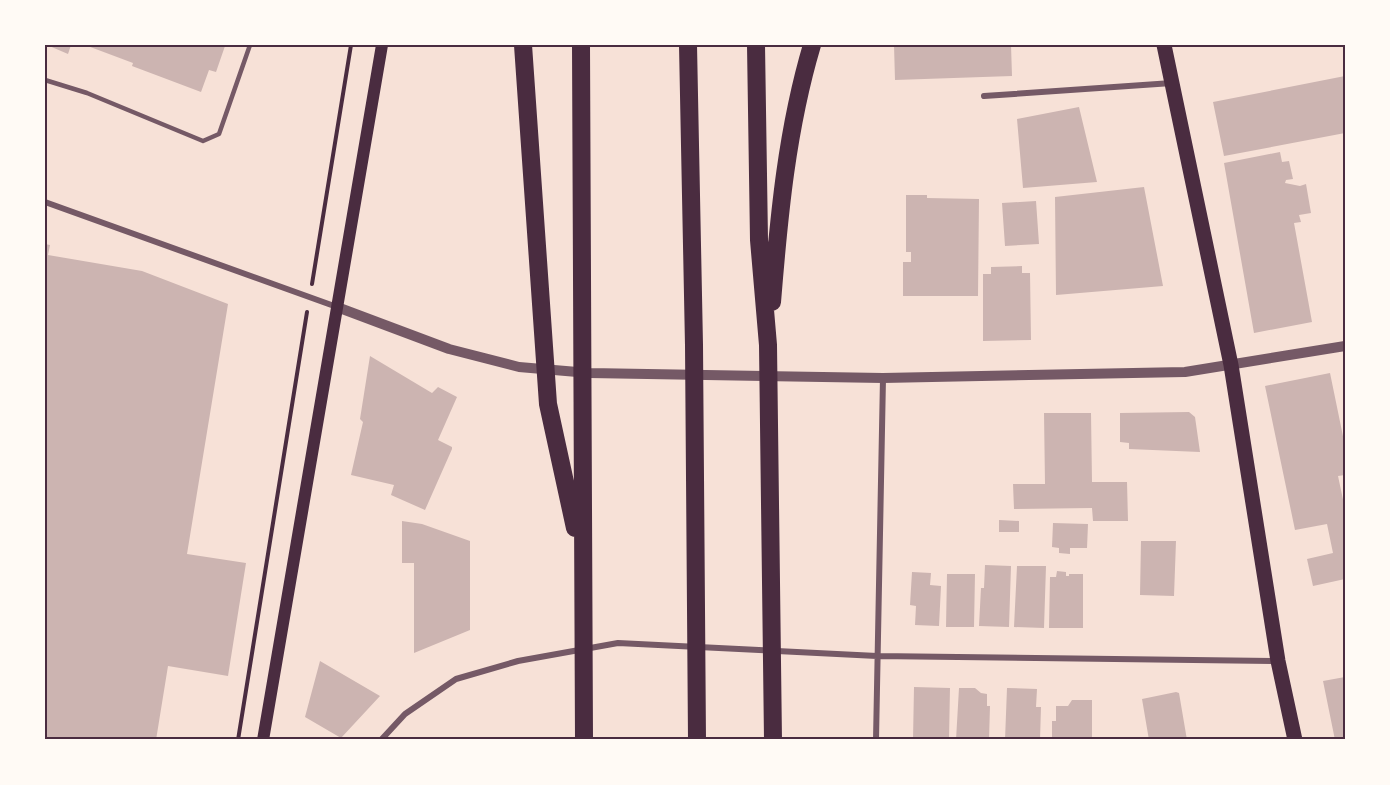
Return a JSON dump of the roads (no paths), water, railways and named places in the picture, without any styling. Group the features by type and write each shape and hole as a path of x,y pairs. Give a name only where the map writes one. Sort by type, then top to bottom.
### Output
{"highway":[{"path":"523,45 549,404 583,565"},
{"path":"581,45 584,740"},
{"path":"688,45 694,345 697,740"},
{"path":"756,45 759,240 768,345 773,740"},
{"path":"768,345 786,159 800,89 812,45"}],"main road":[{"path":"263,740 382,45"},
{"path":"1164,45 1231,365 1278,661 1295,740"}],"street":[{"path":"984,96 1172,82"},
{"path":"45,202 449,349 519,367 589,373 883,378 1185,372 1345,346"},
{"path":"876,740 883,378"},
{"path":"381,740 405,714 456,679 518,661 618,643 877,656 1278,661"}],"lane":[{"path":"45,80 87,93 202,141 219,134 250,45"}]}
